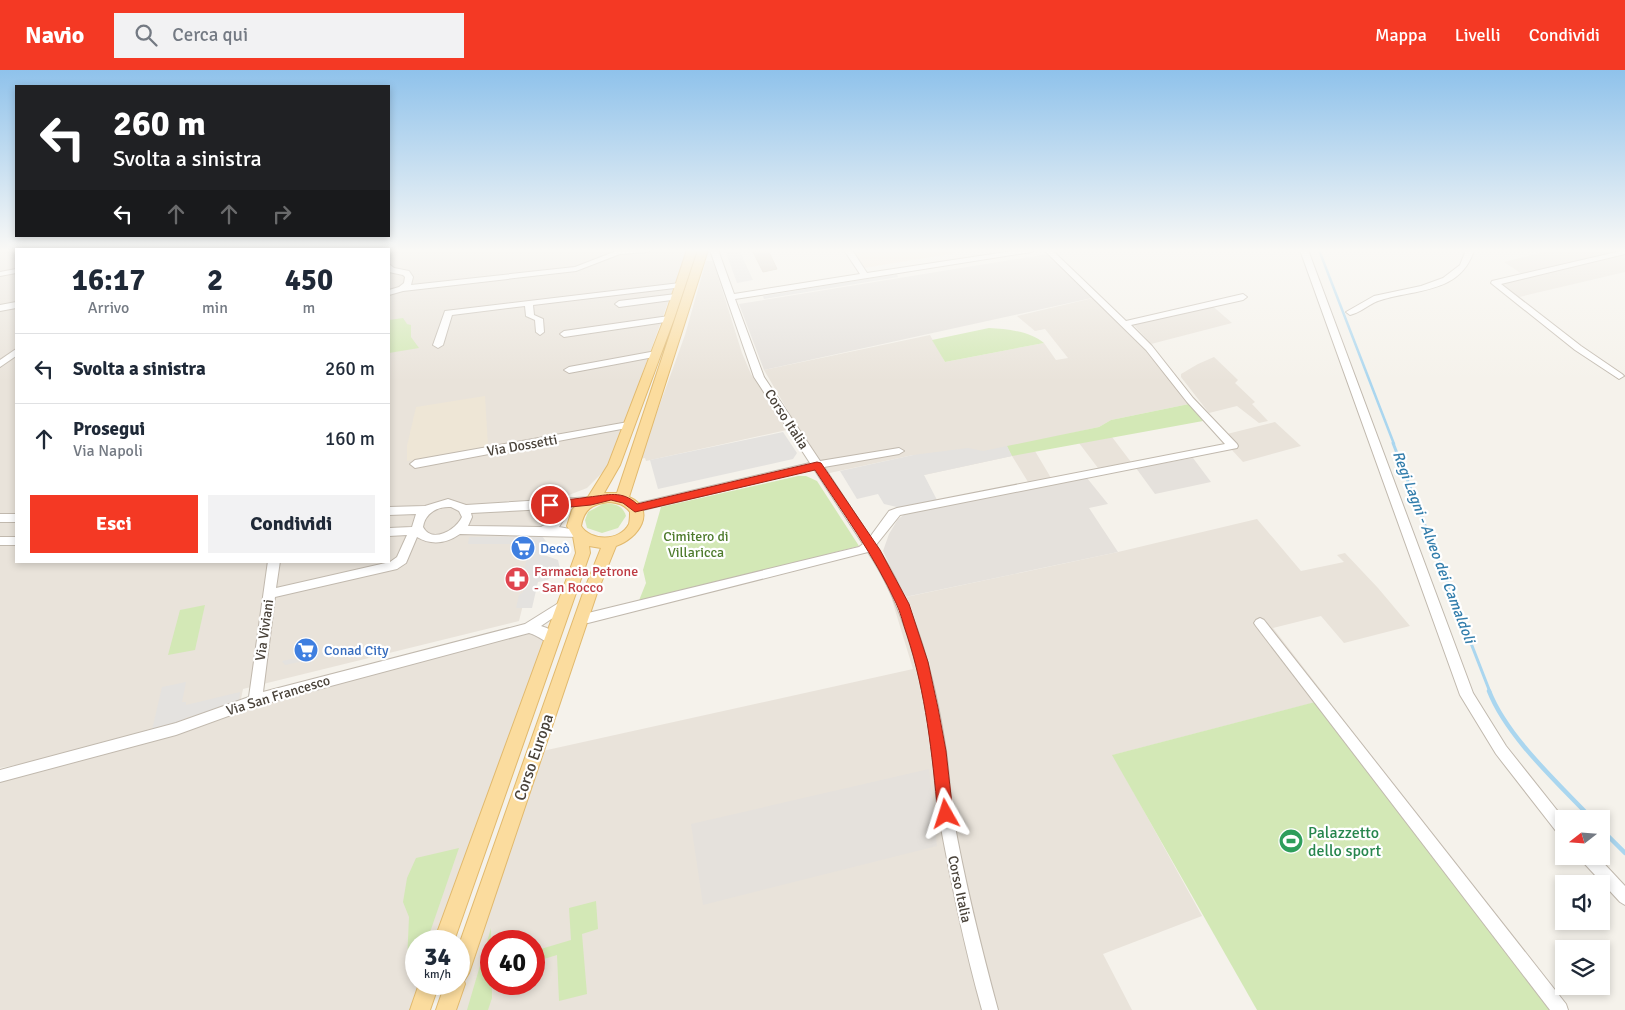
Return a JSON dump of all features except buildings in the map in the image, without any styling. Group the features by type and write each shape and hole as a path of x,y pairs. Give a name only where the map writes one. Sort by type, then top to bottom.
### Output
{"main road":[{"path":"592,500 611,497 622,498 635,508 637,520 633,528 621,538 610,542 593,542 579,535 574,526 576,514 592,500 614,465 677,294"},
{"path":"622,498 686,294"},
{"name":"Corso Europa","path":"448,930 583,553 579,535"},
{"name":"Corso Europa","path":"470,941 581,617 610,542"},
{"path":"420,1010 425,995"},
{"path":"446,1010 451,995"}],"street":[{"path":"438,345 438,334 448,321 448,313 606,294"},
{"name":"Corso Italia","path":"729,294 759,378 870,545 903,604 922,662 939,751 946,814 958,879 975,956 990,1010"},
{"path":"730,297 750,294"},
{"path":"581,617 588,618 862,550 870,545 893,514 897,512 1234,446 1190,400 1150,348 1094,294"},
{"path":"1320,294 1467,695 1501,750 1555,819"},
{"path":"1350,312 1356,311 1376,298 1395,294"},
{"path":"1509,294 1578,348 1623,376"},
{"path":"619,304 676,297"},
{"path":"1125,324 1243,297"},
{"path":"529,303 530,316 539,319 540,332"},
{"path":"0,308 15,305"},
{"path":"564,334 669,319"},
{"path":"0,364 15,353"},
{"path":"569,370 656,354"},
{"name":"Via Dossetti","path":"415,464 628,425"},
{"path":"635,508 817,465 899,451"},
{"path":"390,511 428,510 448,504 454,504 464,509 550,505 592,500"},
{"path":"542,531 551,528 559,521 559,513 550,505"},
{"path":"459,530 467,517 464,509"},
{"path":"269,594 393,566 402,560 420,518 428,510"},
{"path":"0,518 15,518"},
{"path":"390,532 416,531 426,537 440,538 459,530 542,531 579,535"},
{"path":"0,541 15,541"},
{"name":"Via Viviani","path":"254,700 274,563"},
{"name":"Via San Francesco","path":"0,776 176,729 254,700 529,628 566,604"},
{"path":"1260,623 1560,1010"},
{"path":"529,628 544,632 553,640"},
{"path":"1595,865 1625,897"}],"shaded area":[{"path":"0,294 15,294 15,350 0,362"},
{"path":"390,294 671,294 609,466 587,488 556,500 552,522 540,535 519,621 243,689 240,704 169,728 48,759 0,768 0,366 15,354 15,563 390,563"},
{"path":"697,294 723,294 742,353 751,374 787,430 646,461 645,458 640,459 685,335"},
{"path":"776,294 795,294 764,299 763,296"},
{"path":"802,294 1088,294 1092,298 764,370 739,304"},
{"path":"1510,294 1532,294 1515,298"},
{"path":"1093,298 1143,344 1189,404 1111,420 1099,427 1072,433 1080,443 1112,437 1131,462 1098,468 1079,443 1035,451 1051,478 1028,482 1012,456 924,475 913,455 825,474 764,370 930,335 945,362 1044,343 1056,360 1068,358 1045,329 1035,331 1017,316"},
{"path":"1209,303 1232,323 1151,344 1131,322"},
{"path":"1214,357 1238,380 1235,383 1255,402 1252,404 1268,421 1259,423 1237,406 1209,413 1181,377 1181,374"},
{"path":"485,396 488,446 407,461 407,446 416,407"},
{"path":"1275,422 1301,446 1243,462 1219,436"},
{"path":"783,432 797,453 793,459 658,489 650,460"},
{"path":"1007,446 1012,456 924,475 937,500 901,508 884,504 878,494 857,499 840,471 913,455 968,448 983,451"},
{"path":"1193,458 1211,482 1155,494 1136,468"},
{"path":"1087,478 1108,504 1089,508 1118,552 905,597 883,551 889,534 898,519 905,514"},
{"path":"1257,519 1301,571 1344,562 1337,555 1345,553 1410,626 1344,643 1321,616 1273,628 1328,699 1113,755 1202,916 1103,954 1132,1010 451,1010 456,995 470,995 470,954 538,752 913,669 892,600 1118,552"},
{"path":"542,536 548,544 544,555 558,560 560,569 556,575 538,582 532,608 516,608 519,595 523,592 526,578 523,578 529,544 468,544 469,537"},
{"path":"556,626 440,930 405,930 405,995 416,995 410,1010 0,1010 0,779 254,704"},
{"path":"342,648 347,652 285,665 282,661"},
{"path":"186,682 182,702 186,702 186,705 240,692 239,703 185,718 184,722 152,730 162,687"},
{"path":"929,769 937,846 703,905 691,824"}],"green space":[{"path":"403,318 407,324 411,325 411,337 419,348 390,353 390,320"},
{"path":"989,328 1025,333 1044,343 945,362 932,340"},
{"path":"1189,404 1203,421 1012,456 1007,446 1099,427 1111,420"},
{"name":"Cimitero di Villaricca","path":"798,476 806,476 817,481 859,546 638,603 646,583 643,570 661,507"},
{"path":"603,504 620,507 626,516 618,528 602,533 587,528 585,520 588,512"},
{"path":"205,605 195,650 168,655 180,610"},
{"name":"Palazzetto dello sport","path":"1315,702 1552,1010 1257,1010 1112,755"},
{"path":"459,848 431,930 408,930 409,917 403,902 407,878 416,858"},
{"path":"596,901 598,929 582,934 587,994 559,1001 557,955 545,959 545,948 571,940 569,908"},
{"path":"480,966 480,995 492,995 492,998 488,1010 467,1010"}],"waterway":[{"name":"Regi Lagni - Alveo dei Camaldoli","path":"1336,294 1394,444"},
{"name":"Regi Lagni - Alveo dei Camaldoli","path":"1393,443 1490,692"},
{"name":"Regi Lagni - Alveo dei Camaldoli","path":"1489,691 1497,708 1521,742 1549,775 1583,810"},
{"name":"Regi Lagni - Alveo dei Camaldoli","path":"1610,838 1625,853"}],"place":[{"name":"Decò","path":"523,548"},
{"name":"Farmacia Petrone - San Rocco","path":"517,579"},
{"name":"Conad City","path":"306,650"},
{"name":"Palazzetto dello sport","path":"1291,841"}],"route":[{"path":"550,505 611,497 622,498 630,502 635,508 817,465 876,553 903,604 922,662 932,708 946,814"}]}
